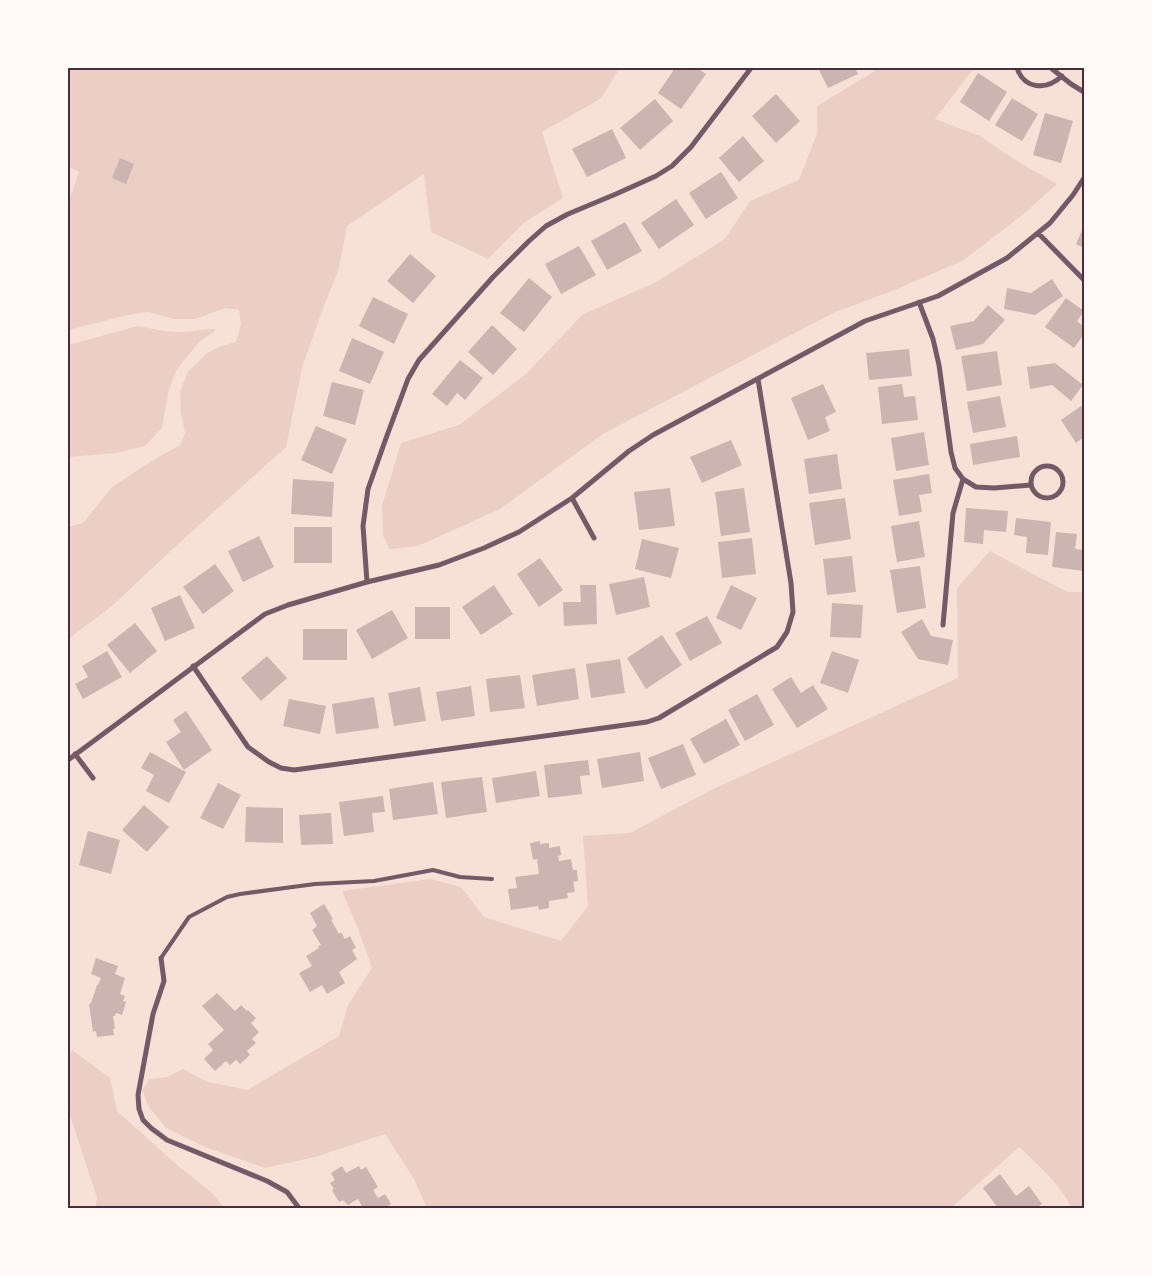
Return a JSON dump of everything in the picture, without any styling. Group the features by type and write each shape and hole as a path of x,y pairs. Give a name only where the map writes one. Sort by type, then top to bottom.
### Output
{"street":[{"path":"366,582 363,526 368,489 408,379 419,360 493,277 546,226 568,214 648,180 672,166 691,147 752,68"},
{"path":"1017,68 1026,81 1038,86 1051,84 1062,76"},
{"path":"1051,68 1084,92"},
{"path":"68,760 265,614 288,605 366,582 439,565 484,548 518,532 572,498 629,451 653,435 865,322 938,296 1007,258 1050,223 1074,195 1084,178"},
{"path":"1038,233 1084,280"},
{"path":"919,302 933,339 939,365 955,468 963,480 976,488 1031,485"},
{"path":"193,666 248,747 269,762 281,768 294,770 647,722 660,718 777,647 787,632 792,612 791,583 758,379"},
{"path":"1048,466 1058,470 1064,480 1061,491 1052,498 1047,499 1036,495 1031,485 1031,479 1037,469 1048,466"},
{"path":"943,624 953,512 963,480"},
{"path":"572,498 594,538"},
{"path":"75,754 93,778"},
{"path":"161,958 164,981 153,1014 138,1095 139,1110 143,1120 167,1140 267,1181 287,1192 299,1208"}],"lane":[{"path":"161,958 189,917 228,897 240,894 315,884 374,881 433,870 460,877 492,879"}],"shaded area":[{"path":"68,68 620,68 600,99 542,132 563,198 525,222 488,259 431,232 424,174 347,226 338,272 302,368 286,447 112,606 68,639 68,527 83,523 112,487 180,445 185,433 181,413 180,391 188,372 207,353 221,346 236,342 241,324 239,310 226,308 195,319 174,319 148,312 68,330 68,204 79,172 68,166"},
{"path":"880,68 974,68 935,119 980,136 1017,161 1057,184 1026,212 964,260 897,289 833,313 603,434 500,509 418,546 390,549 383,536 382,506 401,443 459,425 526,374 582,315 656,282 725,239 750,201 799,180 817,134 817,106"},
{"path":"138,326 174,332 215,329 215,331 199,342 177,369 169,389 162,428 145,446 116,453 68,457 68,345"},
{"path":"990,551 1067,592 1084,592 1084,1208 1071,1208 1056,1184 1019,1147 951,1208 427,1208 414,1179 385,1134 315,1157 265,1168 205,1147 166,1128 149,1107 142,1090 150,1079 167,1077 183,1069 208,1082 247,1090 339,1036 348,1005 372,968 342,891 431,879 461,887 484,917 561,941 588,906 583,836 630,833 711,790 958,678 957,588"},
{"path":"72,1050 110,1078 117,1111 176,1164 210,1191 223,1208 95,1208 97,1198 70,1115 68,1115 68,1058"}],"building":[{"path":"675,68 697,68 706,74 681,109 658,93"},
{"path":"818,68 855,68 858,74 828,88"},
{"path":"978,73 1007,92 989,121 960,102"},
{"path":"776,94 800,121 776,143 752,116"},
{"path":"1012,98 1038,114 1022,141 995,125"},
{"path":"655,99 673,121 640,150 620,128"},
{"path":"1045,113 1073,121 1061,163 1033,155"},
{"path":"612,129 626,158 587,177 572,149"},
{"path":"743,136 764,161 739,182 719,158"},
{"path":"120,158 134,164 126,184 112,178"},
{"path":"721,172 738,198 706,219 689,193"},
{"path":"676,199 694,225 659,249 641,223"},
{"path":"625,222 642,251 607,270 591,241"},
{"path":"1084,226 1084,248 1076,244"},
{"path":"579,246 596,275 561,294 545,264"},
{"path":"410,254 436,276 413,303 387,281"},
{"path":"529,278 552,297 524,332 500,313"},
{"path":"1052,279 1063,296 1035,315 1004,309 1007,288 1031,293"},
{"path":"373,297 408,314 394,344 359,326"},
{"path":"1066,298 1084,311 1077,321 1084,327 1084,334 1074,348 1045,327"},
{"path":"988,305 1005,320 983,344 956,350 950,326 974,321"},
{"path":"492,325 517,349 493,375 468,352"},
{"path":"352,338 384,352 370,384 339,371"},
{"path":"909,349 912,376 869,380 866,353"},
{"path":"997,351 1002,385 967,391 961,356"},
{"path":"460,360 483,378 465,400 457,393 447,406 432,394"},
{"path":"1055,363 1083,385 1071,401 1052,385 1030,389 1027,367"},
{"path":"332,382 364,390 355,425 323,416"},
{"path":"823,384 836,412 825,417 830,431 808,440 791,398"},
{"path":"902,384 904,397 915,396 918,420 882,424 878,387"},
{"path":"1000,396 1006,427 973,433 967,402"},
{"path":"1084,404 1084,437 1076,443 1061,420"},
{"path":"316,426 347,439 332,474 301,460"},
{"path":"924,432 929,465 896,471 891,438"},
{"path":"1017,436 1020,457 973,465 970,444"},
{"path":"731,440 742,465 702,483 690,457"},
{"path":"837,454 842,489 809,494 804,459"},
{"path":"929,474 932,493 919,495 922,512 899,516 893,480"},
{"path":"293,479 334,482 332,517 291,514"},
{"path":"670,488 675,526 639,530 634,492"},
{"path":"744,488 750,532 721,536 715,492"},
{"path":"845,498 851,539 815,545 809,503"},
{"path":"966,508 1008,511 1006,532 984,530 983,544 964,542"},
{"path":"1016,518 1051,522 1048,555 1026,553 1027,537 1014,535"},
{"path":"919,521 925,557 897,562 891,526"},
{"path":"294,527 332,527 332,563 294,563"},
{"path":"1056,532 1077,534 1075,549 1084,550 1084,571 1052,567"},
{"path":"259,536 274,567 243,582 228,551"},
{"path":"752,538 756,574 722,578 718,542"},
{"path":"642,539 679,548 671,578 635,569"},
{"path":"852,556 856,592 827,595 823,559"},
{"path":"540,558 563,590 539,607 517,574"},
{"path":"215,564 234,591 203,614 183,587"},
{"path":"920,566 926,608 897,613 890,570"},
{"path":"644,577 650,607 616,615 609,584"},
{"path":"494,585 513,614 481,635 462,607"},
{"path":"580,585 596,585 597,624 564,626 563,602 581,602"},
{"path":"731,585 757,598 741,630 716,618"},
{"path":"180,595 195,628 165,641 151,608"},
{"path":"832,603 863,605 861,638 830,637"},
{"path":"415,607 450,607 450,639 415,639"},
{"path":"392,610 408,638 372,659 356,630"},
{"path":"707,616 722,643 690,661 675,633"},
{"path":"922,619 931,636 953,640 948,665 918,659 901,632"},
{"path":"135,623 157,651 130,673 107,645"},
{"path":"303,629 347,629 347,660 303,660"},
{"path":"662,635 682,665 646,689 627,658"},
{"path":"107,651 122,677 83,699 75,684 88,677 82,666"},
{"path":"832,651 859,660 848,693 820,683"},
{"path":"267,656 287,678 261,701 241,678"},
{"path":"620,659 625,693 591,698 586,664"},
{"path":"575,668 579,699 537,706 532,675"},
{"path":"520,675 525,708 490,712 486,679"},
{"path":"791,677 801,693 813,685 828,709 797,728 772,689"},
{"path":"471,686 475,716 441,721 436,692"},
{"path":"420,687 426,721 394,726 388,693"},
{"path":"757,694 774,725 745,741 728,710"},
{"path":"374,697 379,728 336,734 332,704"},
{"path":"289,699 326,706 320,734 283,726"},
{"path":"186,711 212,750 184,770 166,742 181,732 173,720"},
{"path":"726,719 740,745 704,764 690,739"},
{"path":"683,744 696,775 661,789 648,758"},
{"path":"150,752 186,772 169,803 146,791 154,775 141,768"},
{"path":"640,752 644,781 602,788 597,759"},
{"path":"588,760 590,775 580,776 582,794 548,798 544,765"},
{"path":"536,771 540,796 496,803 492,778"},
{"path":"482,777 487,812 446,818 441,782"},
{"path":"433,782 438,814 393,820 389,789"},
{"path":"218,783 241,795 223,829 200,818"},
{"path":"383,796 385,812 372,813 374,832 344,836 339,802"},
{"path":"144,805 169,827 147,852 122,830"},
{"path":"246,807 283,808 283,843 245,842"},
{"path":"331,813 333,844 301,845 299,815"},
{"path":"88,831 120,840 111,874 79,865"},
{"path":"540,841 540,844 549,843 549,848 560,846 561,855 558,856 559,861 571,859 573,870 577,870 578,881 573,882 575,892 567,893 568,898 549,901 549,908 539,910 538,906 511,910 508,889 517,888 515,877 539,874 537,859 533,860 530,843"},
{"path":"324,904 339,934 341,932 345,939 350,936 356,948 352,950 357,959 339,972 345,983 327,994 322,985 310,992 299,973 312,966 306,956 321,945 312,930 317,926 310,913"},
{"path":"96,958 118,966 115,974 125,978 120,994 125,996 123,1001 126,1002 122,1015 116,1013 113,1016 114,1035 97,1037 96,1031 93,1032 89,1004 101,978 91,974"},
{"path":"217,993 235,1011 241,1005 248,1010 256,1018 251,1023 259,1032 252,1039 256,1043 247,1051 250,1055 240,1064 236,1060 230,1065 226,1061 215,1071 204,1059 213,1050 208,1044 224,1030 202,1006"},
{"path":"342,1166 346,1173 359,1166 361,1170 366,1167 378,1187 373,1190 378,1198 385,1194 391,1204 384,1208 363,1208 358,1199 348,1205 343,1200 339,1202 330,1183 335,1180 331,1173"},
{"path":"1000,1174 1016,1196 1029,1186 1042,1204 1037,1208 998,1208 983,1188"}]}
